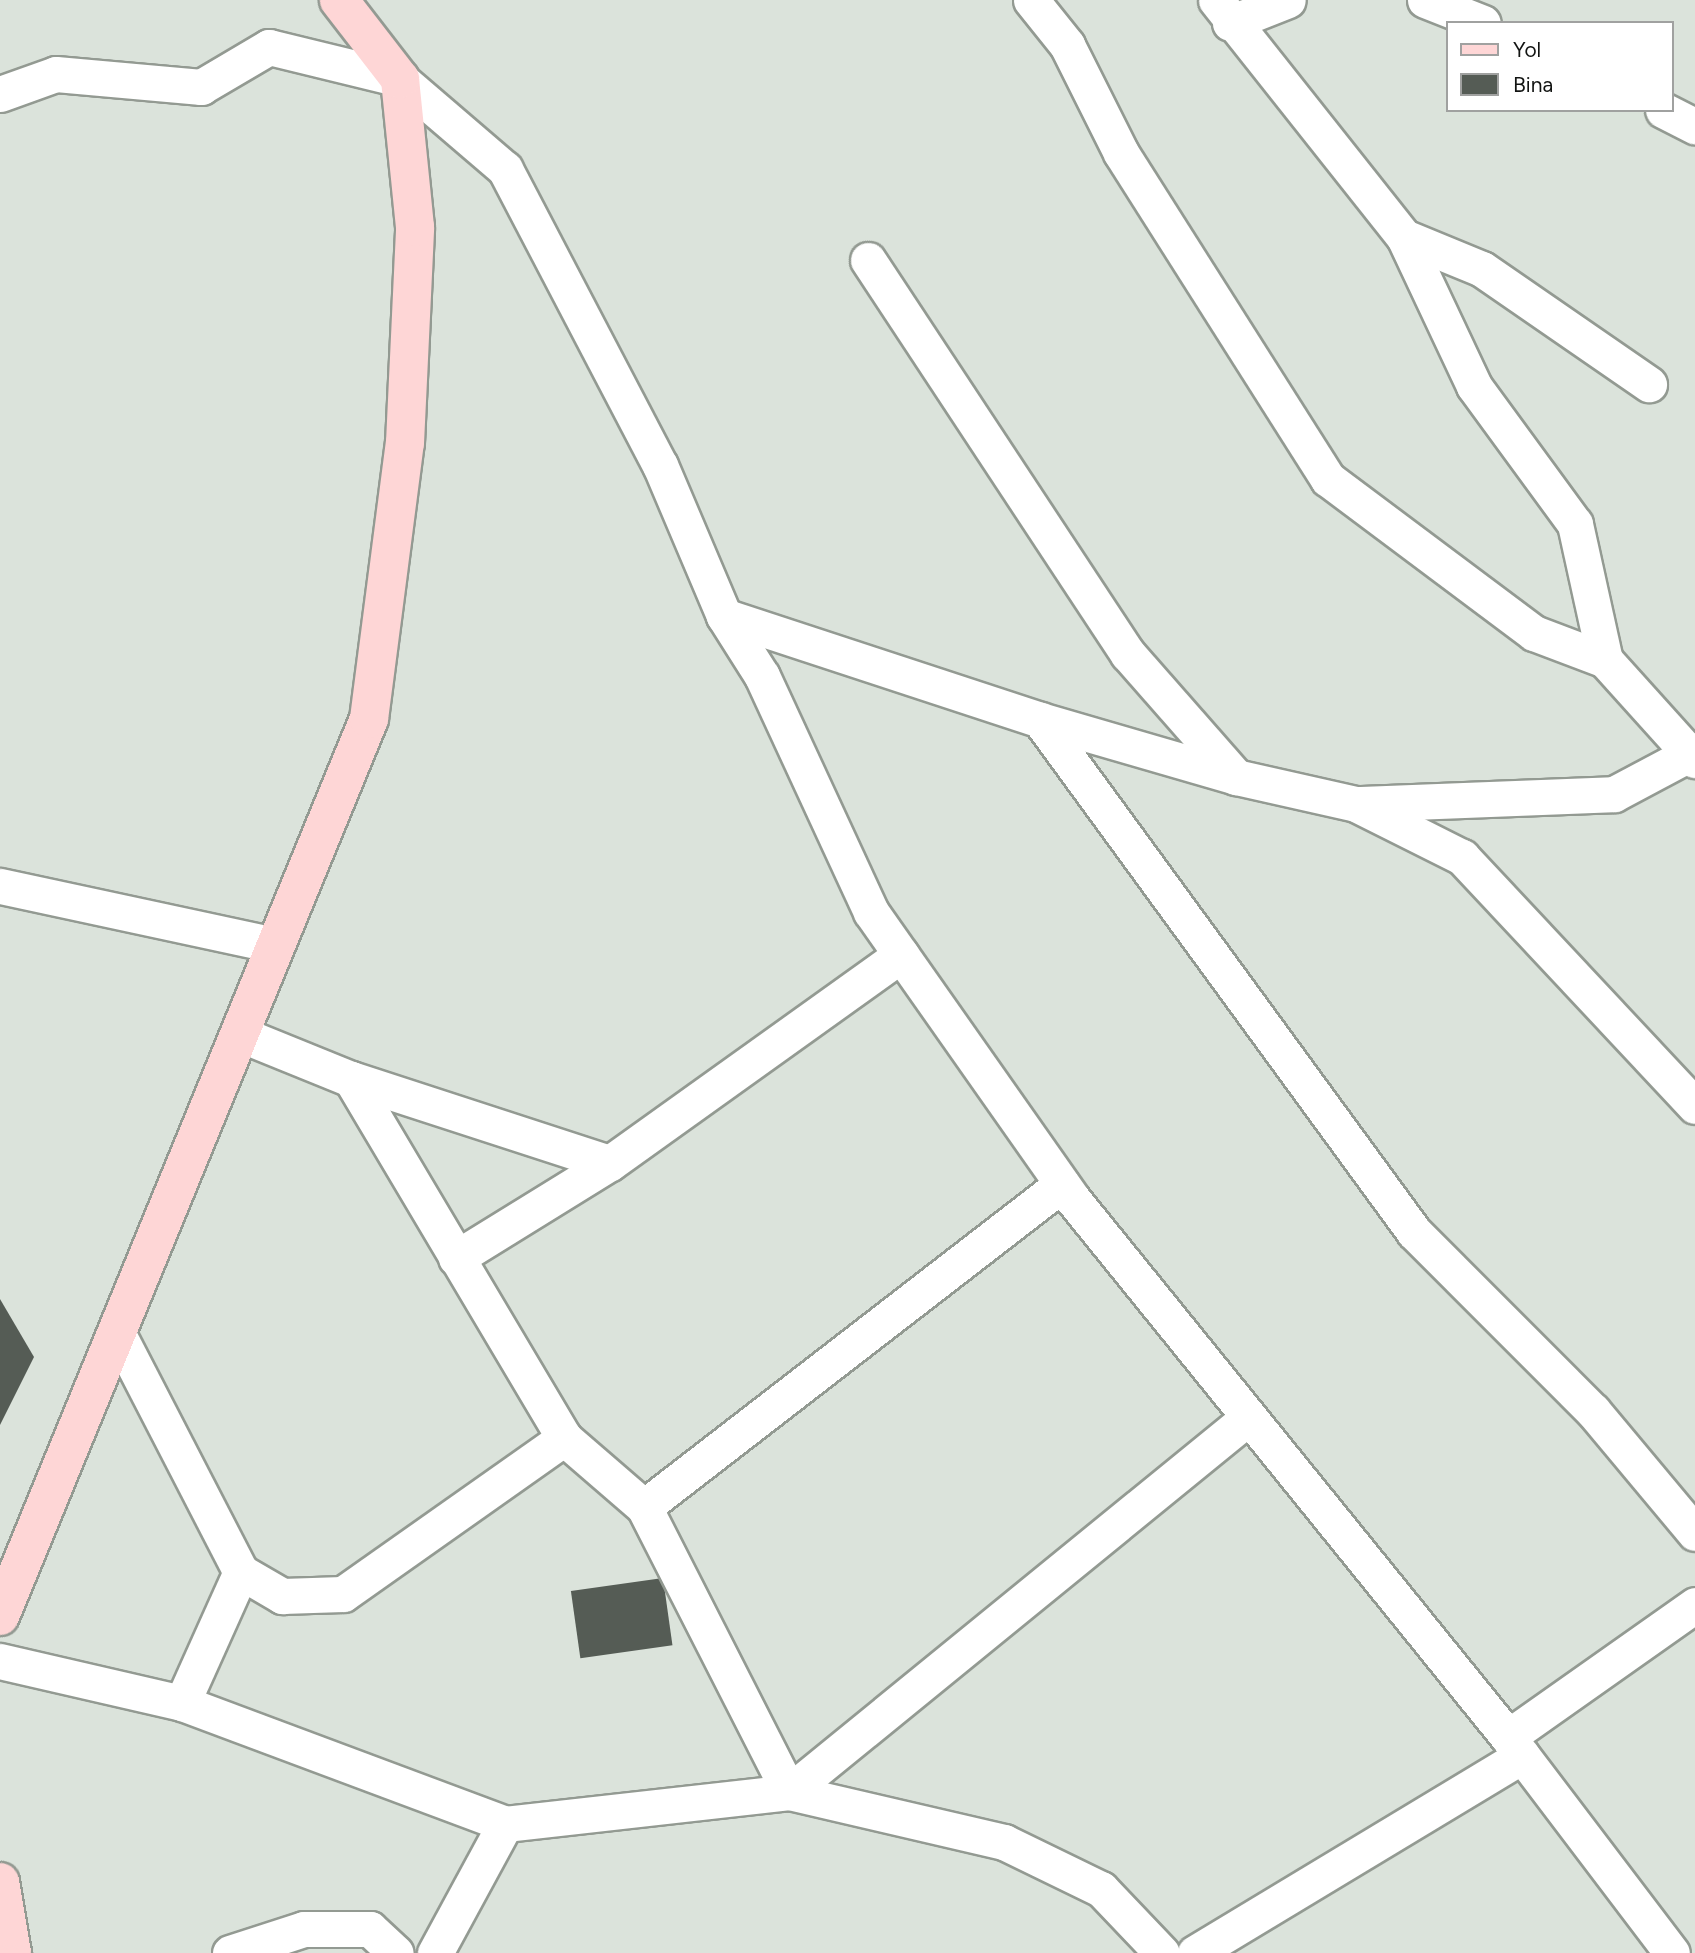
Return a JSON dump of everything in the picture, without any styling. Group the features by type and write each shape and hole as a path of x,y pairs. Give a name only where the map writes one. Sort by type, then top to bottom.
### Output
{"main road":[{"path":"0,1616 119,1336 369,719 405,443 415,227 400,79 339,0"},
{"path":"0,1882 12,1953"}],"street":[{"path":"1031,0 1068,45 1121,153 1328,479 1534,633 1605,660 1693,755 1614,794 1356,804"},
{"path":"1288,0 1223,11 1404,237 1475,386 1575,524 1605,660"},
{"path":"1425,0 1478,21"},
{"path":"0,94 55,74 201,87 269,47 400,79 505,169 660,465 724,616 761,676 871,912 1062,1184 1515,1747 1672,1953"},
{"path":"1667,112 1695,127"},
{"path":"1404,237 1482,269 1649,384"},
{"path":"868,260 1128,654 1236,777"},
{"path":"724,616 1041,720 1236,777 1356,804 1462,857 1695,1105"},
{"path":"1041,720 1414,1232 1593,1411 1695,1533"},
{"path":"0,887 276,945"},
{"path":"456,1258 610,1163 901,955"},
{"path":"240,1034 351,1079 610,1163"},
{"path":"351,1079 564,1438 644,1507 789,1792"},
{"path":"644,1507 1062,1184"},
{"path":"119,1336 241,1572 282,1596 343,1594 564,1438"},
{"path":"789,1792 1250,1417"},
{"path":"182,1703 241,1572"},
{"path":"1195,1953 1515,1747 1695,1605"},
{"path":"0,1661 182,1703 505,1824 789,1792 1004,1842 1101,1889 1162,1953"},
{"path":"435,1953 505,1824"},
{"path":"230,1953 304,1929 370,1929 396,1953"}],"building":[{"path":"0,1299 34,1357 0,1425"},
{"path":"663,1578 672,1645 580,1658 571,1591"}]}
